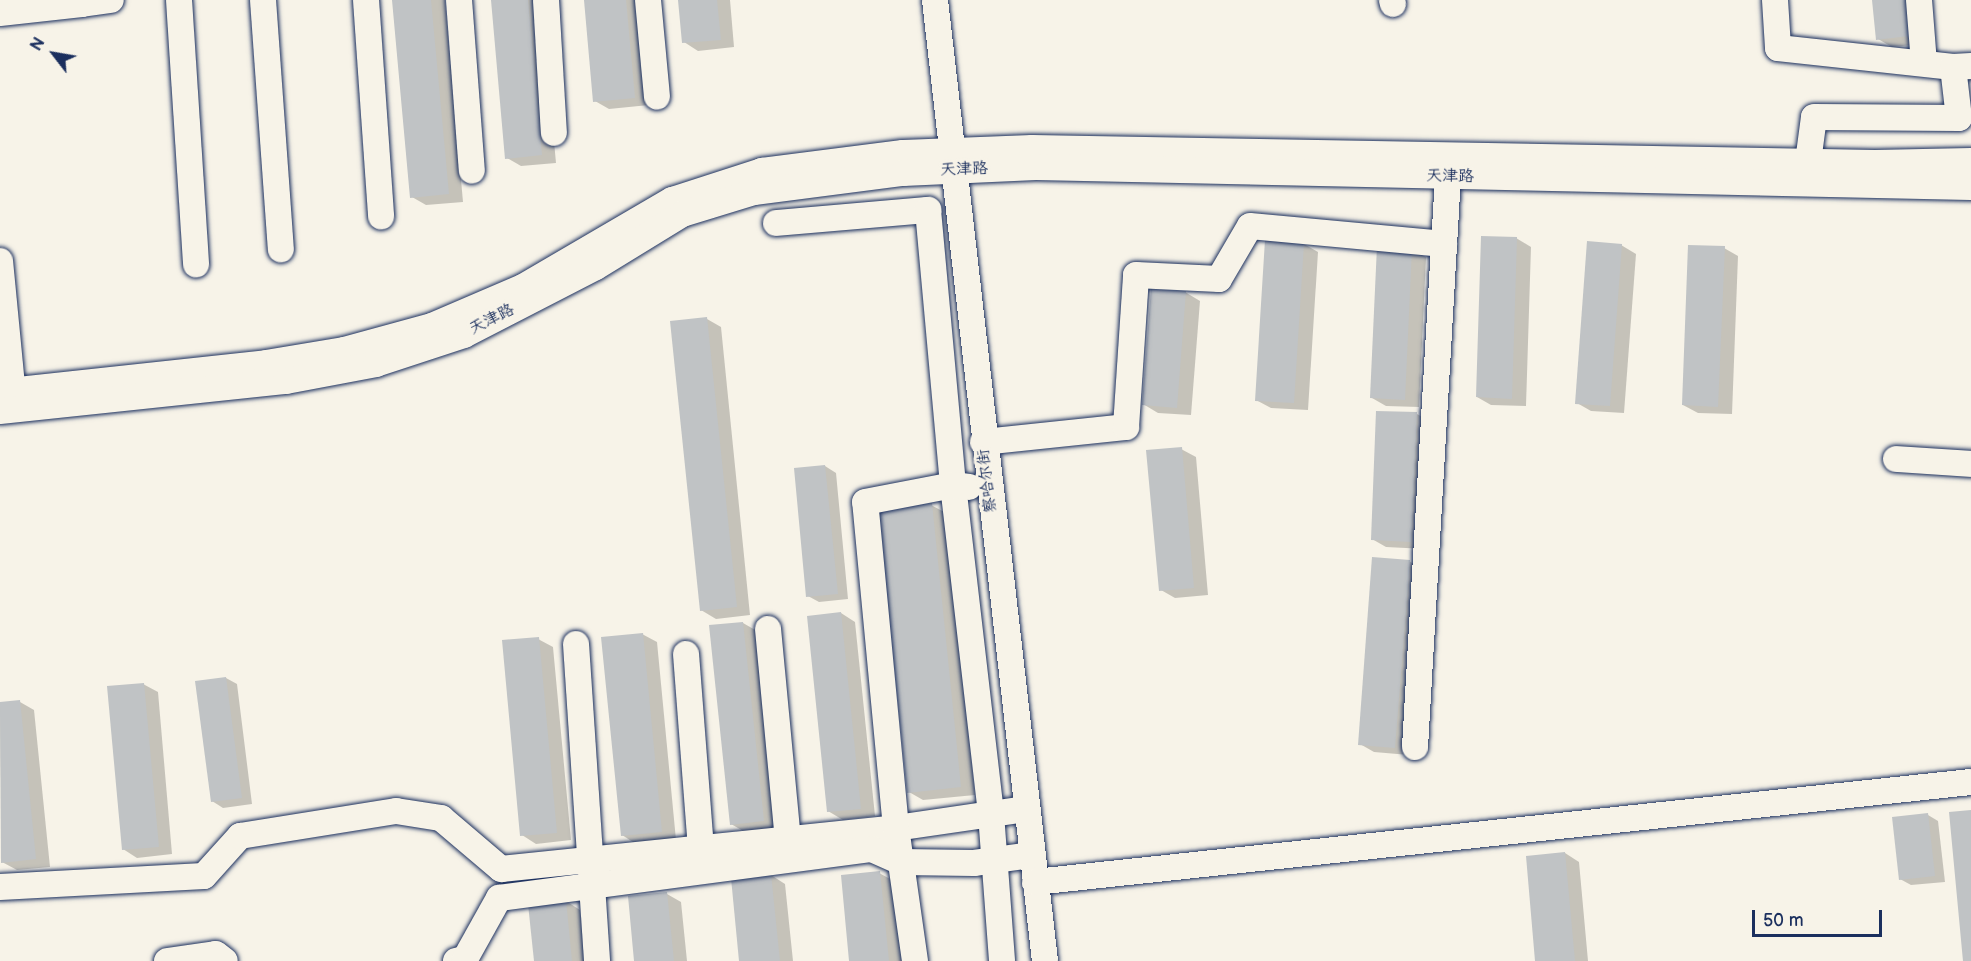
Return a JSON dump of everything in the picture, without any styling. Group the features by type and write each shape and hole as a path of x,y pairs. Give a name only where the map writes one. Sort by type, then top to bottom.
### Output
{"street":[{"path":"0,13 111,0"},
{"path":"179,0 195,264"},
{"path":"263,0 281,249"},
{"path":"366,0 381,216"},
{"path":"459,0 472,171"},
{"path":"546,0 554,133"},
{"path":"648,0 657,97"},
{"name":"察哈尔街","path":"935,0 988,488 1045,961"},
{"path":"1775,0 1778,48 1962,66 1965,118 1815,117 1808,162"},
{"path":"1919,0 1924,63"},
{"name":"天津路","path":"954,161 1032,148 1808,162 1971,161"},
{"name":"天津路","path":"7,401 344,350 432,326 523,287 672,200 762,171 903,153 954,161 1036,167 1971,187"},
{"path":"1415,747 1448,177"},
{"path":"776,223 928,210 953,486 991,814 1002,961"},
{"path":"983,442 1126,427 1136,275 1219,279 1250,226 1444,244"},
{"path":"0,261 7,401"},
{"path":"1896,459 1971,464"},
{"path":"915,961 896,828 866,502 953,486 988,488"},
{"path":"768,629 788,839"},
{"path":"576,644 597,961"},
{"path":"686,654 701,848"},
{"path":"1035,882 1971,782"},
{"path":"0,887 204,876 240,836 396,811 441,818 501,869 896,828 1027,809"},
{"path":"456,961 465,959 499,898 872,849 901,862 993,860 1032,855"},
{"path":"166,961 216,954 225,961"}],"building":[{"path":"392,0 431,0 449,194 410,198"},
{"path":"491,0 528,0 542,155 505,159"},
{"path":"584,0 626,0 635,98 593,102"},
{"path":"678,0 717,0 721,40 682,43"},
{"path":"1872,0 1905,0 1909,36 1876,40"},
{"path":"1481,236 1517,237 1512,399 1476,397"},
{"path":"1265,240 1304,243 1294,403 1255,401"},
{"path":"1587,241 1622,244 1610,406 1575,404"},
{"path":"1688,245 1725,246 1718,407 1682,405"},
{"path":"1377,246 1412,248 1405,400 1370,398"},
{"path":"1151,289 1186,291 1177,408 1142,405"},
{"path":"707,317 737,607 700,611 670,321"},
{"path":"1376,411 1417,412 1411,542 1371,540"},
{"path":"1182,447 1194,588 1159,591 1146,450"},
{"path":"825,465 838,594 806,597 794,468"},
{"path":"932,503 961,787 907,793 878,509"},
{"path":"1372,557 1410,560 1395,748 1358,745"},
{"path":"841,612 861,809 827,812 807,616"},
{"path":"743,622 764,821 730,825 709,625"},
{"path":"643,633 662,832 621,836 601,637"},
{"path":"539,637 557,833 520,836 502,640"},
{"path":"226,677 242,798 211,802 195,681"},
{"path":"144,683 159,847 122,850 107,686"},
{"path":"20,700 36,859 1,863 0,702"},
{"path":"1971,810 1971,961 1963,961 1949,812"},
{"path":"1928,813 1935,876 1899,880 1892,817"},
{"path":"1565,852 1575,961 1535,961 1526,856"},
{"path":"880,871 889,961 849,961 841,875"},
{"path":"771,874 780,961 739,961 731,878"},
{"path":"667,892 674,961 634,961 628,896"},
{"path":"566,900 572,961 534,961 528,904"}]}
